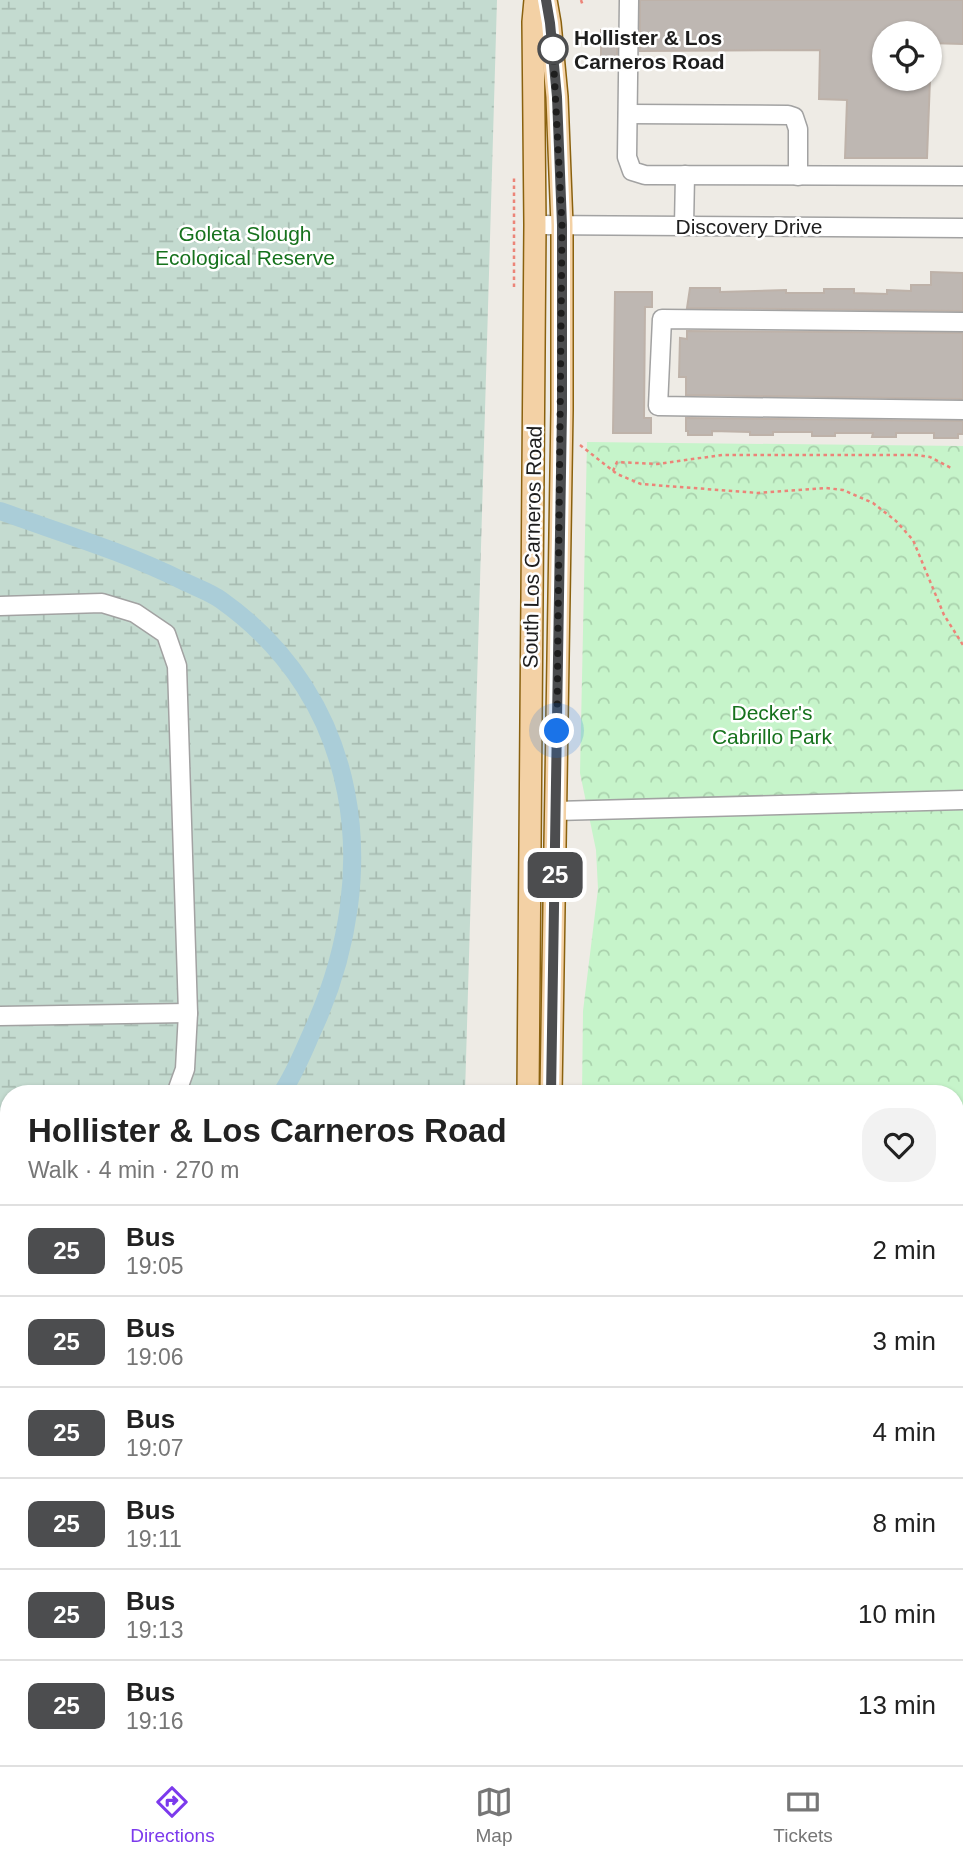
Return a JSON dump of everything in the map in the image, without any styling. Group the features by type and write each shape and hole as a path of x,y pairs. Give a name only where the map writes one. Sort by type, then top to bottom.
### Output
{"main road":[{"name":"South Los Carneros Road","path":"528,1085 535,0"},
{"name":"South Los Carneros Road","path":"546,0 557,97 562,225 551,1085"}],"street":[{"path":"629,0 627,157 632,171 645,175 963,176"},
{"path":"628,114 788,115 793,117 798,129 798,176"},
{"path":"684,226 685,175"},
{"name":"Discovery Drive","path":"535,225 963,228"},
{"path":"963,322 662,319 659,406 963,410"},
{"path":"0,606 102,603 135,613 166,635 177,666 188,1013 185,1069 179,1085"},
{"path":"556,811 963,800"},
{"path":"0,1016 188,1013"}],"path":[{"path":"581,0 583,6"},
{"path":"580,445 613,471 641,484 758,493 826,488 843,490 873,503 896,521 913,540 944,615 963,645"},
{"path":"613,471 617,462 657,464 722,455 831,454 916,455 930,457 953,469"}],"green space":[{"name":"Goleta Slough Ecological Reserve","path":"0,0 497,0 465,1085 0,1085"},
{"name":"Decker's Cabrillo Park","path":"587,442 963,446 963,1085 582,1085 583,1011 598,889 596,850 580,773"}],"building":[{"path":"640,0 963,0 963,44 942,43 942,21 872,21 872,91 930,91 927,158 845,158 847,100 819,99 820,50 640,51"},
{"path":"601,30 617,31 617,61 601,61"},
{"path":"931,272 963,273 963,311 687,308 690,288 720,288 720,292 786,290 786,293 824,293 824,289 854,289 854,293 887,294 887,290 911,291 911,285 931,285"},
{"path":"615,292 652,292 652,307 645,307 644,418 651,418 651,433 613,433"},
{"path":"687,331 963,333 963,399 686,395 686,377 679,377 680,338 687,339"},
{"path":"686,418 963,421 963,434 958,434 958,438 934,438 934,433 896,433 896,437 872,437 873,433 812,436 812,432 750,435 750,432 712,431 712,435 688,435"}],"waterway":[{"path":"0,511 139,561 221,600 268,641 305,687 330,738 346,792 352,849 349,907 337,966 316,1023 286,1085"}],"bus line":[{"name":"25","path":"546,0 557,97 562,225 562,410 551,1085"}],"place":[{"name":"Hollister & Los Carneros Road","path":"553,49"}],"route":[{"path":"553,49 562,225 557,731"}]}
